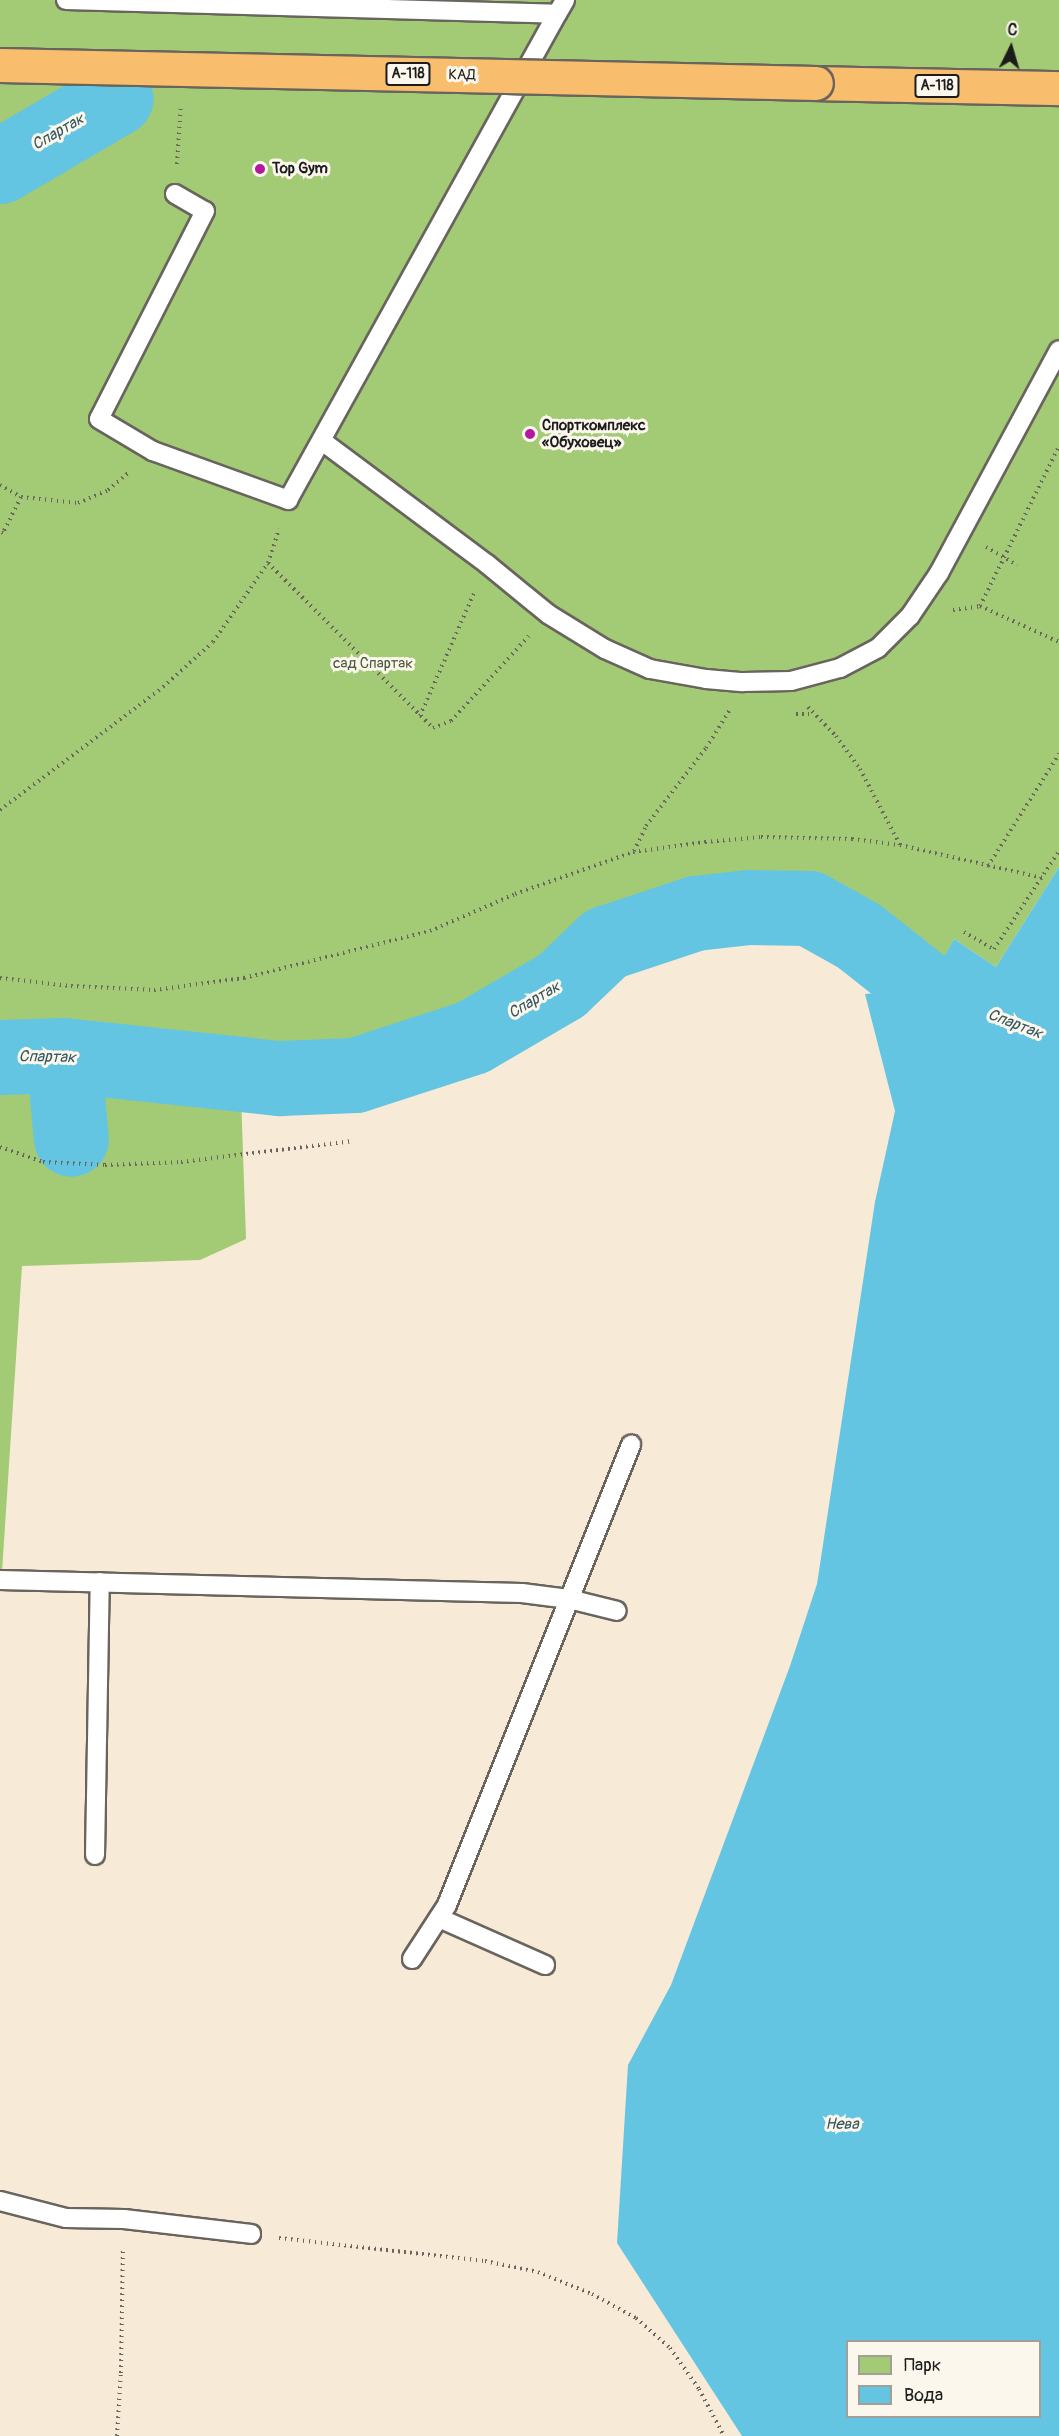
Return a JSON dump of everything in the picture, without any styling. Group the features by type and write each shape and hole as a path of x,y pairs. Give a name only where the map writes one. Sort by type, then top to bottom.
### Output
{"highway":[{"name":"КАД","path":"0,65 1059,88"}],"lane":[{"path":"66,0 561,7 288,500 153,451 99,419 205,211 175,194"},
{"path":"322,441 488,564 548,614 605,649 650,669 706,679 743,682 791,681 840,668 878,648 910,616 939,573 1059,350"},
{"path":"412,1959 447,1905 631,1444"},
{"path":"0,1580 522,1593 569,1599 617,1611"},
{"path":"95,1855 100,1581"},
{"path":"439,1918 545,1965"},
{"path":"0,2201 66,2218 124,2219 251,2234"}],"path":[{"path":"980,606 1059,446"},
{"path":"0,485 21,497 78,503 108,490 153,451"},
{"path":"0,531 3,533 21,497"},
{"path":"0,810 163,687 213,642 268,563 288,500"},
{"path":"268,563 433,728 451,721 548,614"},
{"path":"420,716 488,564"},
{"path":"910,616 980,606 1059,642"},
{"path":"791,681 812,714 836,736 860,769 900,845"},
{"path":"633,852 646,826 706,748 729,711 743,682"},
{"path":"988,866 1059,754"},
{"path":"0,978 71,986 154,990 244,978 430,931 515,894 633,852 761,837 852,839 900,845 1043,878"},
{"path":"964,932 994,949 1059,851"},
{"path":"0,1147 43,1162 105,1165 181,1162 351,1141"},
{"path":"117,2436 121,2373 124,2219"},
{"path":"251,2234 485,2261 538,2272 592,2294 636,2318 670,2348 699,2389 724,2436"}],"green space":[{"name":"сад Спартак","path":"0,0 1059,0 1059,867 996,967 954,939 934,977 874,949 814,932 737,930 657,949 564,988 432,1052 382,1067 315,1071 240,1067 246,1239 200,1260 22,1266 2,1572 0,1572"}],"water":[{"name":"Нева","path":"1059,867 1059,2436 742,2436 617,2243 628,2065 671,1985 790,1666 817,1584 875,1202 895,1111 865,994 926,989 954,939 996,967"}],"waterway":[{"name":"Спартак","path":"0,166 116,98"},
{"name":"Спартак","path":"0,1057 63,1055 280,1078 355,1075 472,1037 561,985 605,943 695,913 749,907 809,908 859,936 926,989 1059,1041"},
{"path":"63,1055 71,1139"}],"place":[{"name":"Top Gym","path":"260,169"},
{"name":"Спорткомплекс «Обуховец»","path":"530,434"}]}
